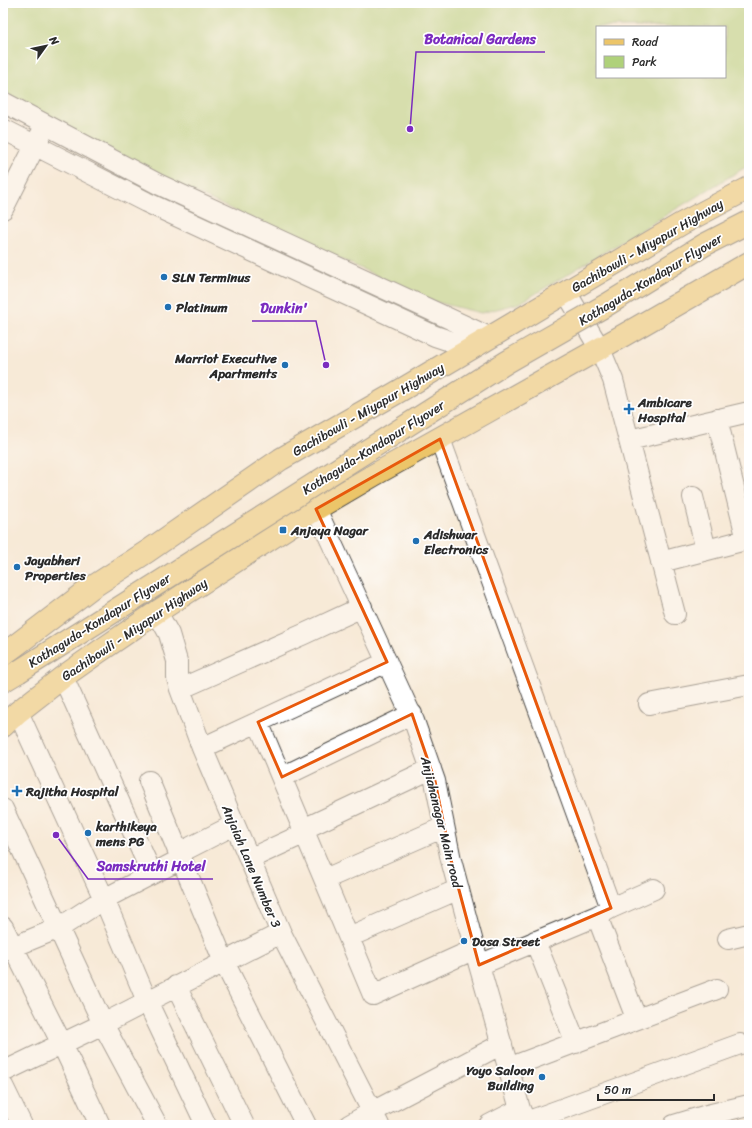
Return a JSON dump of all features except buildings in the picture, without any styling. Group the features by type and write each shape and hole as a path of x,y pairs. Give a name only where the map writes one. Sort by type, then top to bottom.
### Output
{"main road":[{"name":"Gachibowli - Miyapur Highway","path":"3,655 91,588 148,551 281,459 362,413 681,224 749,188"},
{"name":"Kothaguda-Kondapur Flyover","path":"10,677 507,362 608,304 704,245 749,222"},
{"name":"Gachibowli - Miyapur Highway","path":"10,719 63,677 157,612 316,509 749,263"}],"street":[{"path":"3,102 158,184 489,337"},
{"path":"3,209 46,125"},
{"path":"3,128 35,146 146,202 268,260 435,336 471,348"},
{"path":"566,292 600,349 613,380 675,614"},
{"path":"629,440 749,412"},
{"path":"717,419 747,532"},
{"path":"747,532 746,520 744,517 725,434 728,430 749,425"},
{"path":"440,439 604,912 636,1018"},
{"path":"693,497 707,544"},
{"name":"Anjiahanagar Main road","path":"316,509 412,714 431,769 435,781 458,889 508,1068 524,1119"},
{"path":"661,562 707,544 747,532"},
{"path":"180,689 362,607"},
{"name":"Anjaiah Lane Number 3","path":"157,612 169,634 176,654 178,661 177,678 180,689 202,748 234,825 281,933 375,1118"},
{"path":"202,748 387,662"},
{"path":"63,677 152,874"},
{"path":"649,704 749,685"},
{"path":"282,777 412,714"},
{"path":"10,719 104,899 148,1001 206,1125"},
{"path":"258,722 373,995 477,957 535,941 654,889"},
{"path":"249,859 300,835 312,825 431,769"},
{"path":"149,781 224,962 306,1125"},
{"path":"3,809 103,1024 156,1125"},
{"path":"8,949 59,928 104,899 152,874 234,825"},
{"path":"324,879 444,827"},
{"path":"349,937 458,889"},
{"path":"3,927 8,949 62,1044 100,1125"},
{"path":"3,1072 103,1024 281,933"},
{"path":"728,939 749,934"},
{"path":"535,941 576,1043"},
{"path":"176,986 244,1125"},
{"path":"508,1068 576,1043 636,1018 717,989"},
{"path":"349,1125 375,1118 502,1044"},
{"path":"489,1125 524,1119 740,1044"},
{"path":"3,1086 22,1125"},
{"path":"674,1125 709,1120 749,1105"}],"highlighted area":[{"path":"440,439 611,908 479,965 451,860 435,781 412,714 282,777 258,722 387,662 316,509"}],"green space":[{"path":"3,3 749,3 749,165 520,303 481,313 432,301 161,177 3,92"}],"place":[{"name":"Botanical Gardens","path":"410,129"},
{"name":"SLN Terminus","path":"164,277"},
{"name":"Platinum","path":"168,307"},
{"name":"Marriot Executive Apartments","path":"285,365"},
{"name":"Dunkin'","path":"326,365"},
{"name":"Ambicare Hospital","path":"629,409"},
{"name":"Anjaya Nagar","path":"283,530"},
{"name":"Adishwar Electronics","path":"416,541"},
{"name":"Jayabheri Properties","path":"17,567"},
{"name":"Rajitha Hospital","path":"17,791"},
{"name":"karthikeya mens PG","path":"88,833"},
{"name":"Samskruthi Hotel","path":"56,835"},
{"name":"Dosa Street","path":"464,941"},
{"name":"Yoyo Saloon Building","path":"542,1077"}]}
